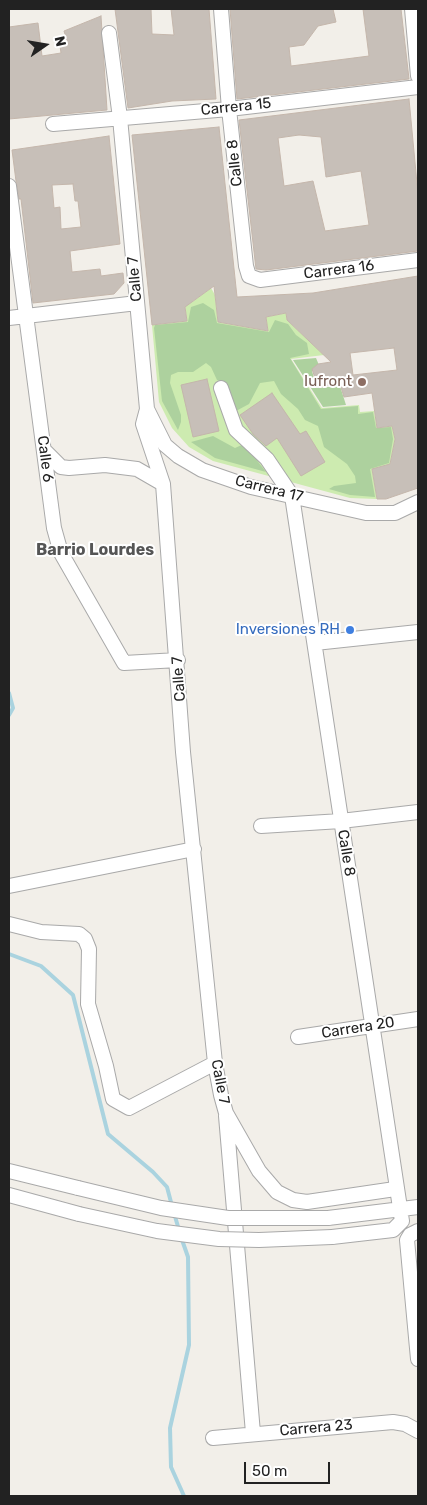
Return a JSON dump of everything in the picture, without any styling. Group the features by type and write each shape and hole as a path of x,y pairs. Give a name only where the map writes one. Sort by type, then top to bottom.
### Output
{"street":[{"name":"Calle 8","path":"221,9 229,109 246,266 249,276 260,280"},
{"path":"412,9 418,76"},
{"name":"Calle 7","path":"108,33 120,118 147,409 143,424 163,484 178,660 183,752 216,1063 226,1113 259,1171 277,1192 293,1200 307,1202 395,1189"},
{"name":"Carrera 15","path":"53,124 229,109 418,88"},
{"name":"Calle 6","path":"9,186 54,528 61,553 124,663 178,660"},
{"name":"Carrera 16","path":"260,280 418,260"},
{"path":"9,318 137,303"},
{"path":"221,388 236,430 267,459 292,496"},
{"name":"Carrera 17","path":"147,409 165,445 189,463 251,487 366,513 395,513 418,502"},
{"path":"44,449 61,467 105,466 137,469 163,484"},
{"name":"Calle 8","path":"292,496 399,1210"},
{"path":"315,643 418,632"},
{"path":"261,826 341,821 418,812"},
{"path":"9,886 194,849"},
{"path":"9,924 42,932 79,934 86,939 89,949 88,1004 106,1066 113,1099 129,1108 216,1063"},
{"name":"Carrera 20","path":"298,1037 418,1019"},
{"path":"226,1113 253,1434"},
{"path":"9,1171 161,1208 228,1218 328,1218 418,1207"},
{"path":"9,1196 157,1231 219,1239 332,1238 394,1230 402,1221 399,1210"},
{"path":"394,1230 407,1240"},
{"path":"418,1231 410,1235 407,1240 418,1359"},
{"name":"Carrera 23","path":"213,1438 393,1422 405,1424 418,1431"}],"green space":[{"path":"211,288 215,295 218,322 268,331 266,317 286,313 287,320 324,355 291,359 322,408 359,405 360,412 374,411 377,428 392,426 395,439 390,464 372,470 377,499 350,498 213,461 189,447 172,428 159,402 152,325 187,321 183,289 192,302"},
{"path":"203,303 214,310 217,323 269,332 275,320 288,324 296,335 307,343 309,354 290,358 321,409 358,406 358,414 373,412 376,428 391,427 393,439 389,463 370,469 375,497 350,495 329,489 334,486 356,483 355,476 347,464 324,447 318,426 305,420 298,409 281,394 274,381 260,383 249,404 236,411 225,383 217,380 211,367 206,363 193,372 178,372 171,375 170,383 181,415 178,430 162,401 154,328 155,325 188,322 191,307"},
{"path":"316,358 321,370 312,371 317,388 340,386 346,405 323,407 293,360"},
{"path":"213,436 235,448 244,444 266,472 215,458 191,442"}],"building":[{"path":"115,9 151,9 152,34 174,35 171,9 209,9 216,99 172,101 128,108"},
{"path":"230,9 333,9 336,22 318,26 304,45 289,47 291,66 369,56 363,9 401,9 409,79 237,99"},
{"path":"101,16 107,110 9,119 9,27 38,23 42,56 61,53 60,46 68,44 64,31"},
{"path":"409,99 418,194 418,251 266,270 256,269 239,120","holes":["299,135 321,137 326,177 361,171 369,225 325,231 313,181 284,186 278,138"]},
{"path":"219,127 237,297 313,293 418,276 418,488 386,499 377,499 372,469 390,464 395,439 392,426 377,428 372,393 344,397 340,384 318,387 312,369 318,364 331,362 287,320 286,313 266,317 268,331 218,322 214,286 185,307 187,321 152,325 132,135","holes":["394,348 397,370 353,375 350,353"]},
{"path":"109,136 120,244 70,251 72,272 100,269 101,276 123,273 124,283 114,294 33,303 21,199 19,199 12,150","holes":["73,184 75,201 78,201 81,227 61,229 60,207 54,208 52,185"]},
{"path":"207,379 219,431 193,437 181,385"},
{"path":"272,393 300,434 306,431 325,462 301,476 277,438 266,446 253,434 240,415"}],"waterway":[{"path":"9,693 13,708 9,715"},
{"path":"9,954 41,966 73,995 108,1134 153,1172 167,1187 172,1206"},
{"path":"174,1213 179,1230"},
{"path":"181,1237 188,1257 189,1345 170,1428 171,1467 184,1496"}],"place":[{"name":"Iufront","path":"362,382"},
{"name":"Inversiones RH","path":"350,630"}],"district":[{"name":"Barrio Lourdes","path":"95,550"}]}
